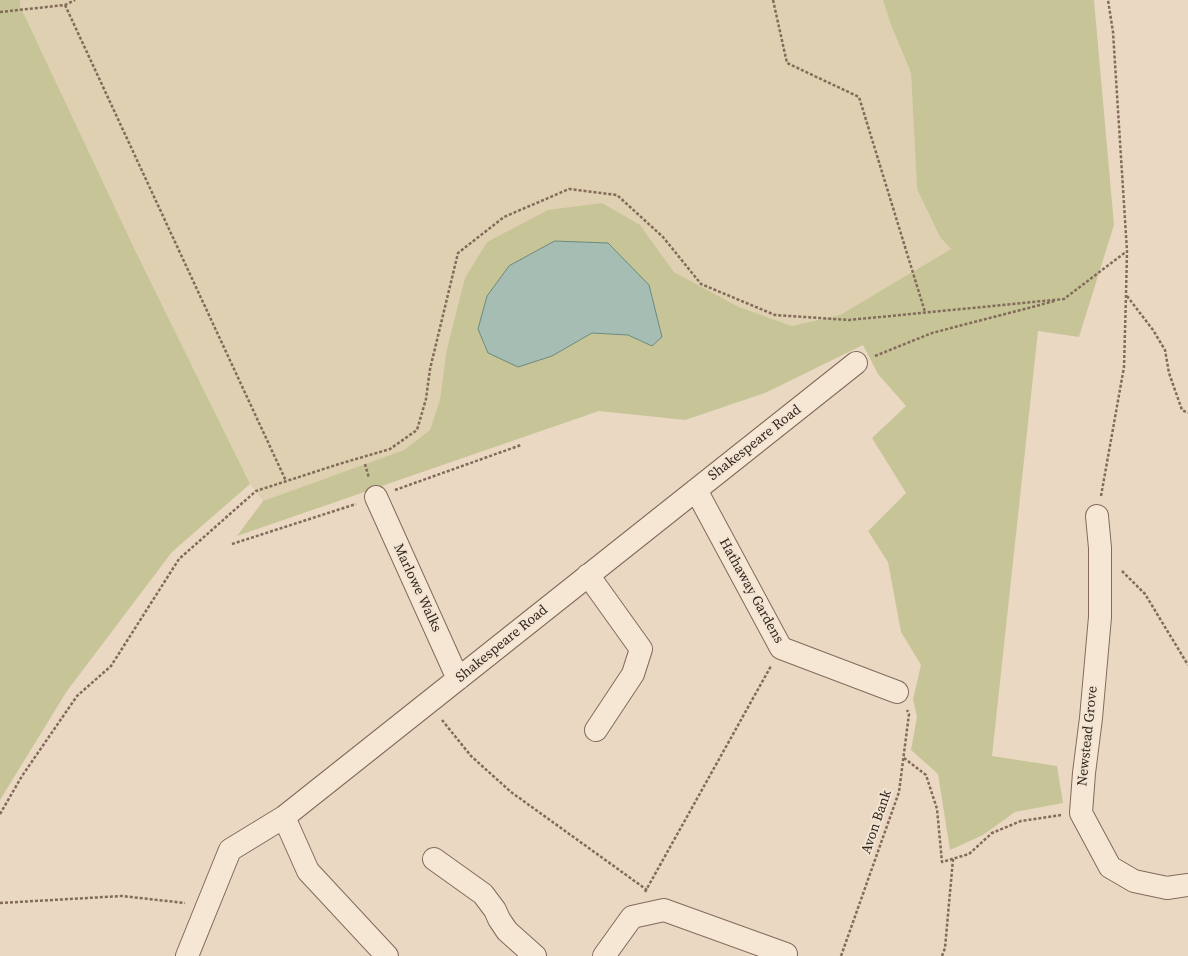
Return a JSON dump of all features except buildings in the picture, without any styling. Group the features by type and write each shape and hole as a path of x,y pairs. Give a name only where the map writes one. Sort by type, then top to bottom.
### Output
{"street":[{"name":"Shakespeare Road","path":"187,956 230,850 284,817 856,363"},
{"name":"Hathaway Gardens","path":"696,490 781,648 897,692"},
{"name":"Marlowe Walks","path":"376,497 458,679"},
{"name":"Newstead Grove","path":"1081,813 1100,617 1100,548 1097,516"},
{"path":"588,576 641,649 633,674 596,730"},
{"path":"1081,813 1110,867 1134,881 1167,888 1188,886"},
{"path":"284,817 308,871 387,956"},
{"path":"434,859 483,894 495,910 507,931 535,956"},
{"path":"604,956 632,917 664,910 786,954"}],"path":[{"path":"0,12 65,5 75,0"},
{"path":"773,0 787,63 859,97 925,312"},
{"path":"1097,516 1124,367 1127,251 1113,32 1108,0"},
{"path":"65,5 286,482"},
{"path":"0,814 22,776 77,696 111,666 179,559 256,491 390,449 417,430 426,399 430,369 458,253 504,217 569,189 617,195 663,237 701,284 775,315 849,320 1064,299"},
{"path":"856,363 932,333 1064,299 1127,251"},
{"path":"1126,295 1153,330 1165,350 1169,373 1182,410 1188,413"},
{"path":"1100,548 1145,594 1188,665"},
{"path":"632,917 781,648"},
{"name":"Avon Bank","path":"841,956 899,792 909,714 897,692"},
{"path":"428,703 471,756 511,792 647,890"},
{"path":"903,758 926,775 936,809 942,862 969,854 992,833 1021,821 1081,813"},
{"path":"942,956 945,948 953,859"},
{"path":"0,903 122,896 207,906"}],"shaded area":[{"path":"0,0 20,0 20,6 135,250 250,484 172,552 67,691 0,800"},
{"path":"20,0 883,0 891,25 911,73 917,189 940,237 951,249 840,315 792,326 739,307 674,272 640,225 446,353 440,399 430,430 404,450 263,501 250,484 135,250 20,6"},
{"path":"883,0 1094,0 1114,225 1079,337 1038,331 992,756 1057,766 1063,803 1015,812 983,835 950,850 938,774 911,750 917,717 913,699 921,665 901,632 888,562 868,531 906,493 872,438 906,406 878,374 863,345 765,393 685,420 599,411 237,536 263,501 404,450 430,430 440,399 446,353 465,278 487,242 548,210 602,203 640,225 674,272 739,307 792,326 840,315 951,249 940,237 917,189 911,73 891,25","holes":["649,285 652,346 628,335 592,333"]},
{"path":"555,241 608,243 649,285 662,337 652,346 628,335 592,333 552,356 518,367 488,353 478,329 487,296 509,266"}]}
